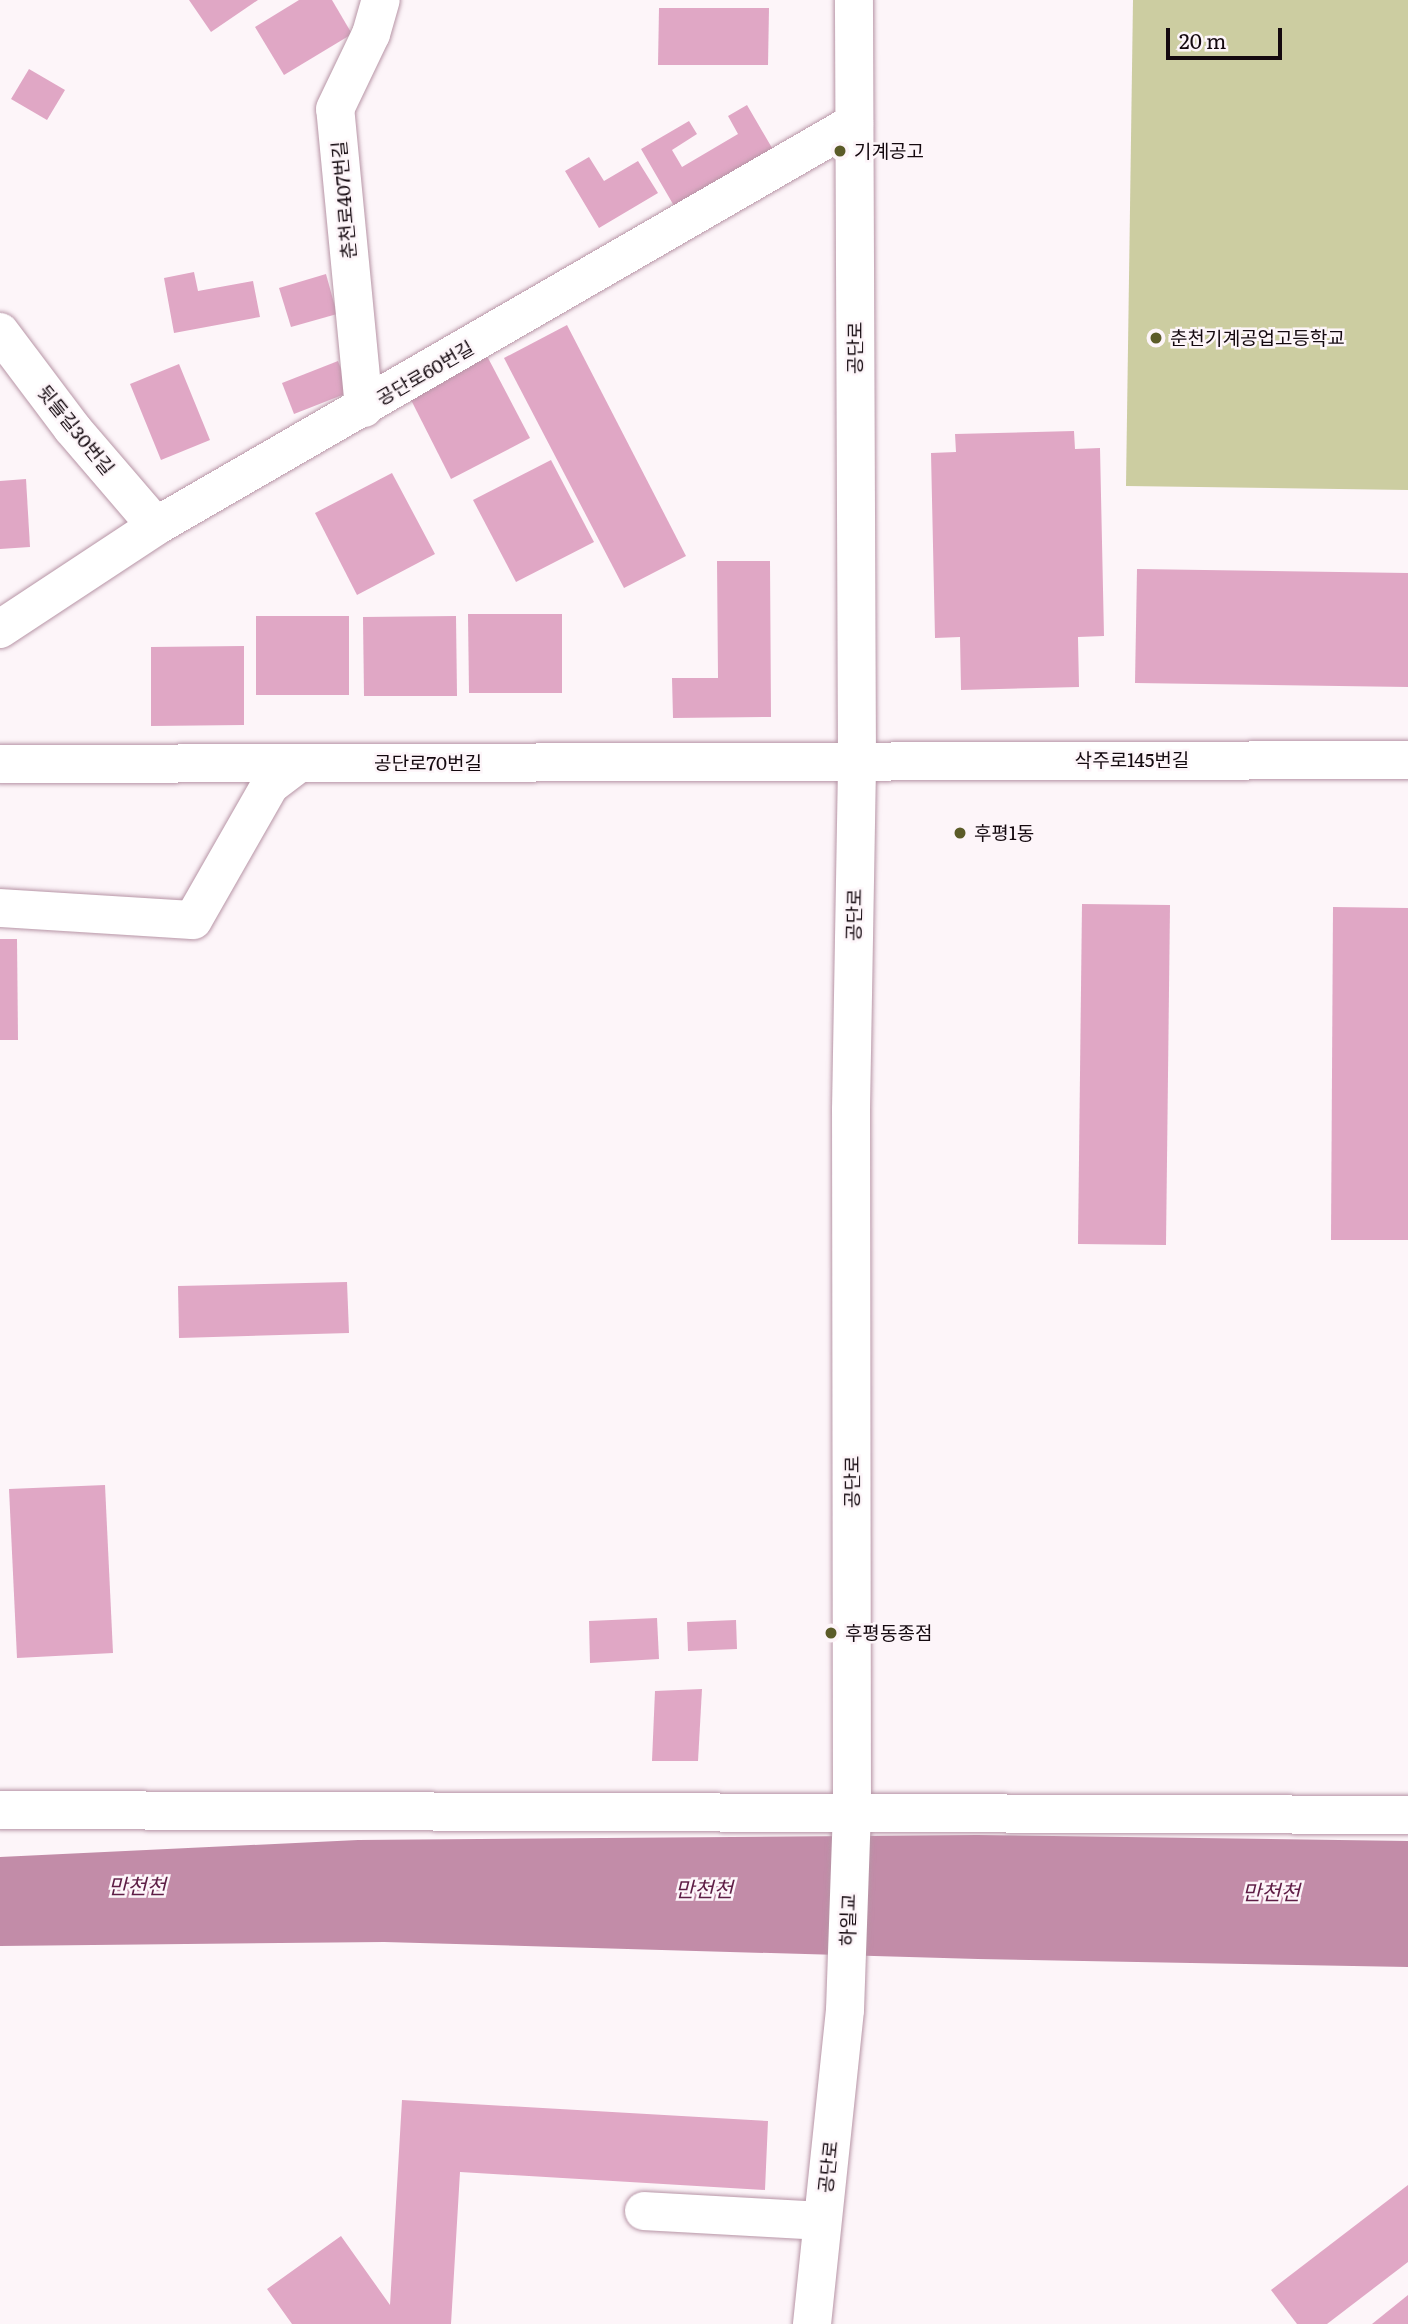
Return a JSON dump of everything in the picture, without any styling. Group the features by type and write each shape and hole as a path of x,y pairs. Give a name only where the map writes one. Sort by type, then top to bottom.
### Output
{"street":[{"name":"춘천로407번길","path":"364,408 335,108 371,34 381,0"},
{"name":"공단로","path":"852,1822 851,1110 857,761 854,0"},
{"name":"공단로60번길","path":"0,629 156,526 854,124"},
{"name":"뒷들길30번길","path":"0,332 72,428 156,526"},
{"name":"삭주로145번길","path":"857,761 1408,760"},
{"name":"공단로70번길","path":"0,764 857,761"},
{"path":"0,908 193,920 270,785 299,763"},
{"path":"0,1810 852,1822 1408,1815"},
{"name":"하일교","path":"845,2010 852,1822"},
{"name":"공단로","path":"812,2324 845,2010"},
{"path":"644,2211 822,2221"}],"green space":[{"path":"1133,0 1408,0 1408,490 1126,486"}],"water":[{"name":"만천천","path":"977,1835 1408,1841 1408,1967 978,1959 384,1942 0,1946 0,1857 358,1840"}],"building":[{"path":"189,0 258,0 211,32"},
{"path":"299,0 332,0 352,34 284,75 255,27"},
{"path":"659,8 769,8 768,65 658,65"},
{"path":"29,69 65,90 47,120 11,99"},
{"path":"747,105 775,153 677,211 641,149 689,121 697,134 672,150 682,167 738,134 728,116"},
{"path":"589,157 604,181 638,161 658,193 599,228 565,171"},
{"path":"194,272 198,291 253,281 260,317 174,333 164,278"},
{"path":"326,274 337,314 291,327 279,288"},
{"path":"567,325 686,556 624,588 504,358"},
{"path":"487,356 530,438 451,479 409,396"},
{"path":"338,361 350,392 294,414 282,383"},
{"path":"179,364 210,440 161,460 130,384"},
{"path":"1074,431 1075,449 1100,448 1104,636 1078,637 1079,687 961,690 960,637 935,638 931,453 956,452 955,434"},
{"path":"551,460 594,542 516,582 473,500"},
{"path":"392,473 435,554 357,595 315,513"},
{"path":"26,479 30,547 0,549 0,481"},
{"path":"717,561 770,561 771,717 673,718 672,678 718,678"},
{"path":"1137,569 1408,573 1408,687 1135,683"},
{"path":"468,614 562,614 562,693 469,693"},
{"path":"256,616 349,616 349,695 256,695"},
{"path":"456,616 457,696 364,696 363,617"},
{"path":"244,646 244,725 151,726 151,647"},
{"path":"1082,904 1170,905 1166,1245 1078,1244"},
{"path":"1333,907 1408,908 1408,1240 1331,1240"},
{"path":"0,939 17,939 18,1040 0,1040"},
{"path":"347,1282 349,1333 179,1338 178,1286"},
{"path":"105,1485 113,1653 17,1658 9,1489"},
{"path":"657,1618 659,1659 590,1663 589,1621"},
{"path":"736,1620 737,1649 688,1651 687,1622"},
{"path":"702,1689 698,1761 652,1761 655,1691"},
{"path":"402,2100 768,2121 765,2190 460,2172 451,2324 292,2324 267,2289 341,2236 390,2305"},
{"path":"1408,2185 1408,2262 1327,2324 1297,2324 1271,2290"},
{"path":"1408,2295 1408,2324 1372,2324"}],"place":[{"name":"기계공고","path":"840,151"},
{"name":"춘천기계공업고등학교","path":"1156,338"},
{"name":"후평1동","path":"960,833"},
{"name":"후평동종점","path":"831,1633"}]}
